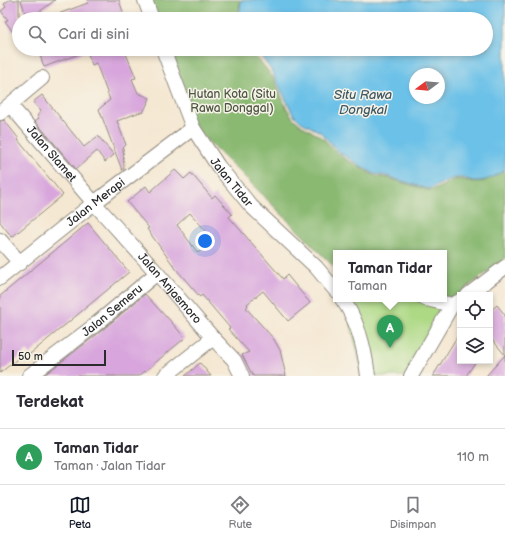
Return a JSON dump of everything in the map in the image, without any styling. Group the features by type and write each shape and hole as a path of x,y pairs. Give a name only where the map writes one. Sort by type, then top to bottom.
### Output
{"street":[{"path":"145,0 149,12"},
{"name":"Jalan Tidar","path":"166,56 193,128 218,166 236,190 251,206 316,267 333,286"},
{"path":"5,109 42,78"},
{"name":"Jalan Slamet","path":"5,109 94,203"},
{"name":"Jalan Merapi","path":"0,278 94,203 193,128"},
{"name":"Jalan Anjasmoro","path":"94,203 234,360 242,376"},
{"path":"0,240 20,263"},
{"path":"472,292 505,267"},
{"name":"Jalan Semeru","path":"29,376 107,316 157,273"},
{"path":"344,302 356,325 365,357 368,376"},
{"path":"411,376 456,303"},
{"path":"165,376 213,338"}],"green space":[{"path":"142,0 240,0 239,12 146,12"},
{"name":"Hutan Kota (Situ Rawa Donggal)","path":"163,56 255,56 274,79 286,107 293,118 301,125 323,138 344,158 375,176 388,178 428,190 436,189 458,179 474,182 484,181 505,170 505,259 461,292 457,292 457,295 453,298 447,297 447,250 333,250 333,266 194,128"},
{"path":"346,302 422,302 440,306 439,320 405,376 363,376"}],"water":[{"name":"Situ Rawa Dongkal","path":"241,0 505,0 505,169 488,179 473,181 457,178 428,189 386,176 374,174 340,153 320,132 301,122 293,114 271,70 260,56 493,56 493,12 240,12"}],"building":[{"path":"9,0 19,0 19,12 12,12 12,31 5,21 8,20 1,11 6,7 4,4"},
{"path":"21,0 55,0 39,12 25,12"},
{"path":"87,0 119,0 123,12 63,12 88,3"},
{"path":"40,56 74,56 44,67"},
{"path":"89,56 127,56 136,78 132,79 138,93 150,98 143,113 140,112 117,121 126,145 123,148 124,169 122,170 99,109 110,100 96,63 92,65"},
{"path":"42,95 84,147 98,136 114,155 105,162 97,151 76,169 35,121 39,118 37,116 41,111 33,102"},
{"path":"4,120 19,139 18,140 63,195 12,237 0,222 0,121"},
{"path":"175,170 184,179 191,173 212,198 215,195 232,214 229,217 283,279 287,275 310,303 288,321 263,291 247,304 248,306 246,308 273,338 280,350 286,376 253,376 242,355 249,352 228,329 230,328 202,295 200,297 176,269 147,229 149,228 127,202 146,186 150,192","holes":["190,213 214,240 198,253 177,225"]},
{"path":"88,223 129,272 30,354 27,351 0,373 0,296"},
{"path":"145,294 185,338 139,376 43,376 100,332"},
{"path":"497,305 505,315 505,355 493,341 493,308"},
{"path":"457,337 457,364 474,364 466,376 433,376"},
{"path":"505,355 505,376 486,376"},
{"path":"200,363 211,376 185,376"}],"place":[{"name":"Taman Tidar","path":"390,348"}]}
